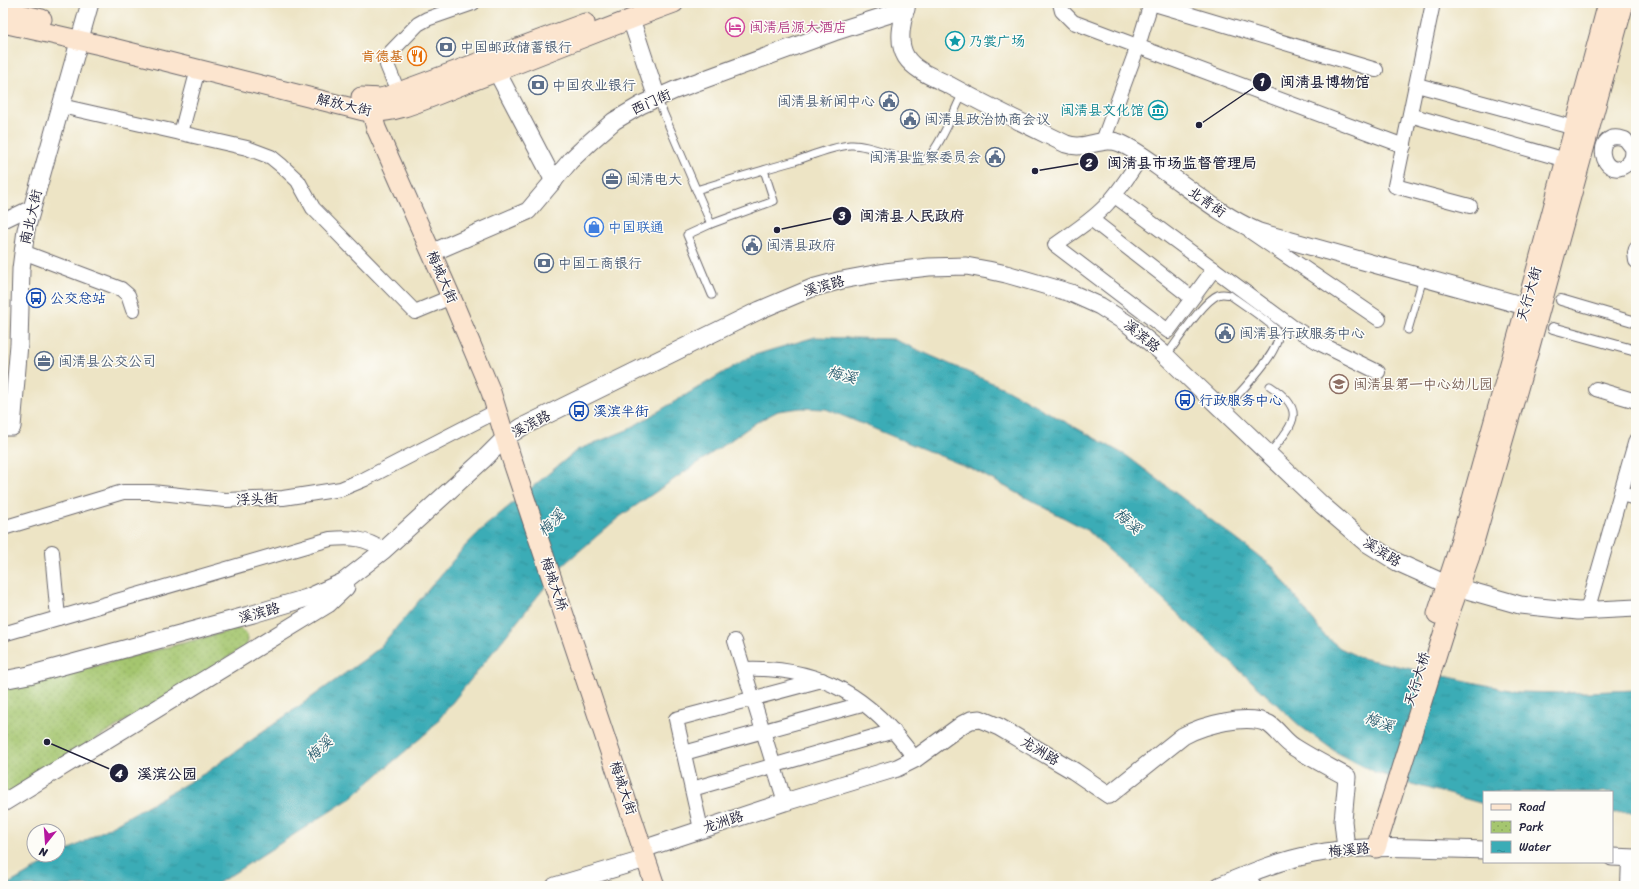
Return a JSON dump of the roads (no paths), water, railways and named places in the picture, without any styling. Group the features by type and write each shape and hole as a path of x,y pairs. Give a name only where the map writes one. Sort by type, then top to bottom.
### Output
{"main road":[{"name":"解放大街","path":"373,106 381,98 635,11 674,3"},
{"name":"天行大街","path":"1445,610 1453,586 1457,553 1532,308 1566,160 1582,138 1608,3"},
{"path":"1532,308 1582,138 1624,3"},
{"name":"解放大街","path":"3,10 198,69 373,106"},
{"name":"解放大街","path":"3,23 82,34 355,96 373,106 381,113 400,108 497,72 635,11"},
{"name":"梅城大街","path":"373,106 376,128 451,297 497,411 511,457"},
{"name":"梅城大桥","path":"511,457 590,690"},
{"name":"天行大桥","path":"1370,848 1445,610"},
{"name":"梅城大街","path":"590,690 645,854 654,886"}],"street":[{"name":"南北大街","path":"3,427 12,428 19,344 23,252 26,230 90,3"},
{"path":"394,82 387,65 387,56 414,27 427,19 473,3"},
{"path":"1060,3 1062,11 1073,22 1404,146"},
{"path":"906,6 901,34 902,47 906,56 920,70 1073,147 1081,147 1103,140 1138,46 1151,3 1376,70"},
{"path":"1433,3 1395,186 1470,206"},
{"name":"西门街","path":"431,253 528,211 571,160 625,113 657,98 906,6"},
{"path":"635,11 657,98"},
{"path":"181,133 198,69"},
{"path":"497,72 554,181"},
{"path":"1417,85 1582,138 1608,141"},
{"path":"61,106 247,148 271,157 298,181 316,211 415,312 451,297"},
{"path":"1410,115 1566,160"},
{"path":"1582,138 1603,156"},
{"path":"1615,138 1625,139 1634,149 1632,165 1612,167 1605,161 1603,156 1603,147 1608,141 1615,138"},
{"name":"北青街","path":"1103,140 1111,140 1120,143 1142,156 1232,220 1252,230 1274,238 1532,308"},
{"path":"1142,156 1115,196 1091,219 1055,245 1168,331 1214,269"},
{"path":"1115,196 1300,332 1378,372"},
{"path":"3,221 32,207"},
{"path":"1091,219 1192,298"},
{"path":"1232,220 1379,319"},
{"path":"1636,249 1636,262"},
{"path":"23,252 121,289 128,295 134,310"},
{"name":"溪滨路","path":"3,680 28,675 290,604 333,588 384,550 506,438 522,427 760,310 799,293 842,280 885,272 929,267 966,266 1006,274 1086,298 1114,314 1166,356 1322,505 1365,542 1397,562 1453,586 1520,605 1545,609 1587,611 1636,608"},
{"path":"1561,300 1636,322"},
{"path":"1553,328 1636,352"},
{"path":"1596,389 1636,401"},
{"name":"浮头街","path":"3,528 122,492 152,492 225,500 284,498 342,489 365,479 497,411"},
{"path":"1587,611 1636,440"},
{"path":"1621,494 1636,498"},
{"path":"3,634 330,539 356,538 370,542 384,550"},
{"path":"52,552 58,618"},
{"path":"3,803 328,604 368,563"},
{"path":"736,641 785,802"},
{"path":"744,669 780,669 800,673 839,687 894,731 915,759"},
{"path":"701,830 676,719 822,680"},
{"path":"684,753 862,704"},
{"name":"龙洲路","path":"555,886 645,854 701,830 785,802 897,768 915,759 963,724 971,720 980,719 999,727 1074,771 1109,795 1183,736 1192,731 1235,721 1259,721 1269,725 1292,746 1347,777 1343,821 1346,848"},
{"path":"692,789 894,731"},
{"name":"梅溪路","path":"1219,886 1250,880 1296,858 1346,848 1483,850"},
{"path":"1613,857 1633,858 1628,886"}],"lane":[{"path":"696,190 852,145 862,146 918,161 924,160 930,156 938,143 963,92"},
{"path":"657,98 710,224"},
{"path":"712,295 687,235 710,224 774,201 764,170"},
{"path":"1408,330 1423,278"},
{"path":"1166,356 1208,302 1218,295 1230,295 1275,328 1278,336 1276,345 1259,371 1223,411"},
{"path":"1269,454 1289,427 1293,415 1290,402 1284,395 1270,386"}],"water":[{"name":"梅溪","path":"815,337 893,339 1006,389 1127,456 1273,567 1323,634 1340,648 1361,658 1518,692 1564,693 1636,690 1636,812 1613,813 1613,791 1483,791 1483,804 1374,772 1336,752 1300,726 1087,530 972,469 826,409 801,408 778,411 757,422 618,518 562,566 431,729 351,798 214,886 5,886 46,863 66,863 66,852 207,772 365,659 379,648 466,545 484,527 577,450 627,430 751,356"}],"place":[{"name":"闽清启源大酒店","path":"735,27"},
{"name":"乃裳广场","path":"955,41"},
{"name":"中国邮政储蓄银行","path":"446,47"},
{"name":"肯德基","path":"417,56"},
{"name":"中国农业银行","path":"538,85"},
{"name":"闽清县新闻中心","path":"889,101"},
{"name":"闽清县文化馆","path":"1158,110"},
{"name":"闽清县政治协商会议","path":"910,119"},
{"name":"闽清县博物馆","path":"1199,125"},
{"name":"闽清县监察委员会","path":"995,157"},
{"name":"闽清县市场监督管理局","path":"1035,171"},
{"name":"闽清电大","path":"612,179"},
{"name":"中国联通","path":"594,227"},
{"name":"闽清县人民政府","path":"777,230"},
{"name":"闽清县政府","path":"752,245"},
{"name":"中国工商银行","path":"544,263"},
{"name":"公交总站","path":"36,298"},
{"name":"闽清县行政服务中心","path":"1225,333"},
{"name":"闽清县公交公司","path":"44,361"},
{"name":"闽清县第一中心幼儿园","path":"1339,384"},
{"name":"行政服务中心","path":"1185,400"},
{"name":"溪滨半街","path":"579,411"},
{"name":"溪滨公园","path":"47,742"}]}
